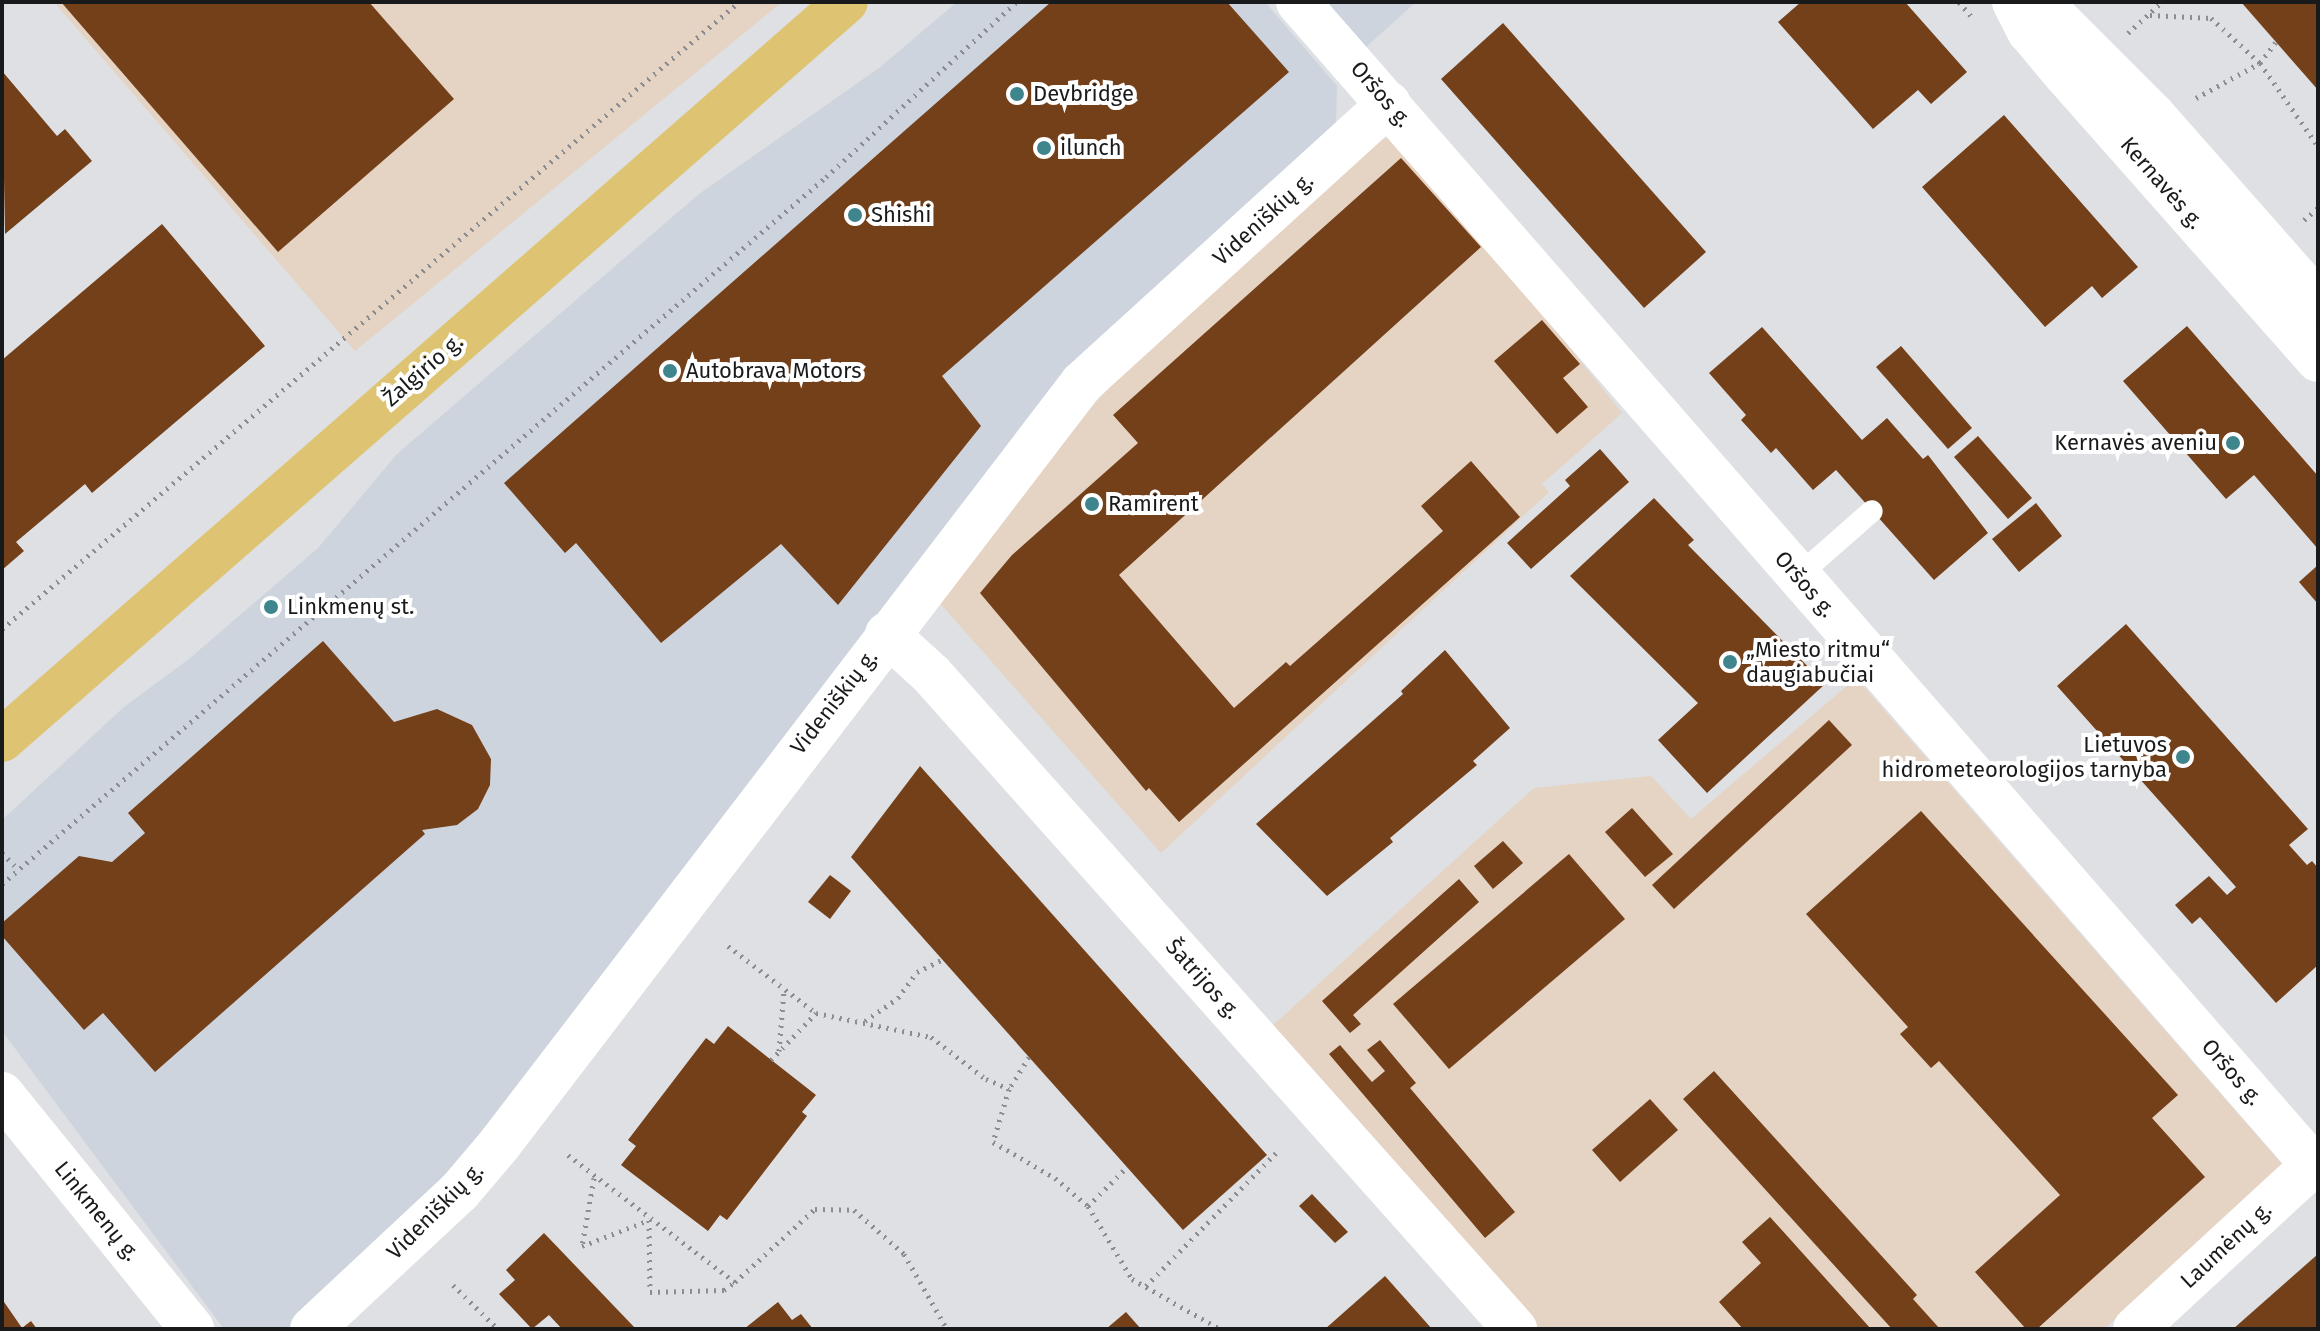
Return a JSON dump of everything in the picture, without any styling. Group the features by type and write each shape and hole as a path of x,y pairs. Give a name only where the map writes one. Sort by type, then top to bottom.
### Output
{"main road":[{"name":"Žalgirio g.","path":"2,740 846,2"}],"street":[{"name":"Oršos g.","path":"1298,2 2315,1163"},
{"name":"Kernavės g.","path":"2014,2 2029,31 2065,74 2318,360"},
{"name":"Kernavės g.","path":"2040,2 2154,116 2318,302"},
{"name":"Videniškių g.","path":"312,1329 459,1192 499,1145 1082,383 1389,104"},
{"name":"Šatrijos g.","path":"887,634 931,674 1515,1329"},
{"name":"Linkmenų g.","path":"2,1094 192,1329"},
{"name":"Laumėnų g.","path":"2135,1329 2315,1163"}],"lane":[{"path":"1798,576 1872,511"}],"path":[{"path":"2,629 739,2"},
{"path":"2,884 826,177 1016,2"},
{"path":"2127,34 2162,2"},
{"path":"2150,15 2211,18 2260,63 2318,146"},
{"path":"2188,103 2260,63 2276,42"},
{"path":"2297,226 2318,208"},
{"path":"2,853 17,868"},
{"path":"728,946 816,1013 864,1021 881,1030 931,1037 986,1079 1009,1089"},
{"path":"864,1021 898,998 917,972 944,959"},
{"path":"779,1051 785,989"},
{"path":"771,1060 816,1013"},
{"path":"1029,1057 1009,1089 993,1142 1055,1178 1088,1206 1132,1279 1218,1328"},
{"path":"1146,1286 1276,1153"},
{"path":"568,1155 649,1220 735,1282"},
{"path":"1088,1206 1127,1167"},
{"path":"594,1178 582,1246 649,1220"},
{"path":"649,1220 650,1292 724,1290 815,1209 854,1210 904,1254 947,1329"},
{"path":"453,1285 498,1329"}],"shaded area":[{"path":"54,2 782,2 355,351"},
{"path":"957,2 1265,2 1337,86 1336,124 1059,384 448,1174 291,1329 224,1329 2,1031 2,820 124,707 189,659 318,548 397,454 699,194 879,68"},
{"path":"1325,2 1416,2 1366,47"},
{"path":"1401,137 1622,413 1542,484 1549,492 1161,853 938,601 1076,423 1151,344 1378,139"},
{"path":"1856,678 2282,1164 2104,1329 1537,1329 1270,1028 1534,788 1651,776 1691,819"}],"building":[{"path":"61,2 369,2 454,99 278,252"},
{"path":"1051,2 1227,2 1289,72 942,376 981,426 838,605 781,544 661,643 576,543 565,553 504,483"},
{"path":"1801,2 1905,2 1967,72 1931,104 1918,90 1873,129 1778,22"},
{"path":"2241,2 2318,2 2318,90"},
{"path":"1503,23 1706,252 1644,308 1441,79"},
{"path":"2,71 57,136 65,129 92,161 5,234"},
{"path":"2004,115 2138,267 2102,298 2092,286 2045,327 1922,187"},
{"path":"1401,158 1481,247 1119,575 1234,708 1286,662 1290,666 1443,531 1421,506 1471,461 1520,517 1179,822 1149,788 1146,791 980,593 1012,555 1138,443 1113,415"},
{"path":"162,224 265,346 92,493 85,484 16,542 24,551 2,570 2,360"},
{"path":"1542,320 1580,364 1563,378 1588,407 1557,434 1494,361"},
{"name":"Kernavės aveniu","path":"2187,326 2318,476 2318,549 2254,475 2226,499 2123,381"},
{"path":"1762,327 1862,440 1887,418 1923,459 1928,455 1988,533 1934,580 1836,470 1813,490 1776,448 1771,453 1741,420 1746,415 1709,373"},
{"path":"1901,346 1972,428 1948,449 1876,367"},
{"path":"1978,436 2032,498 2008,519 1954,457"},
{"path":"1600,449 1629,482 1531,569 1507,543 1570,486 1565,480"},
{"name":"„Miesto ritmu“ daugiabučiai","path":"1654,498 1694,540 1688,545 1825,684 1707,793 1658,740 1698,703 1570,576"},
{"path":"2036,503 2062,536 2019,572 1992,539"},
{"path":"2318,565 2318,604 2299,582"},
{"name":"Lietuvos hidrometeorologijos tarnyba","path":"2126,624 2308,829 2289,845 2307,865 2312,861 2318,868 2318,965 2276,1003 2200,917 2192,924 2175,905 2209,876 2227,895 2236,887 2057,686"},
{"path":"323,641 394,722 437,709 472,725 491,759 490,785 478,809 457,825 422,830 425,834 155,1072 103,1013 84,1030 2,936 2,923 79,856 112,862 145,833 128,813"},
{"path":"1445,650 1510,728 1473,761 1477,765 1390,838 1393,842 1327,896 1256,824 1403,694 1401,691"},
{"path":"1829,720 1852,745 1674,909 1652,885"},
{"path":"920,766 1267,1155 1183,1230 851,857"},
{"path":"1632,808 1673,854 1645,877 1605,832"},
{"path":"1921,811 2178,1095 2152,1118 2205,1177 2037,1329 2026,1329 1975,1272 2060,1195 1939,1061 1931,1068 1900,1034 1908,1027 1806,914"},
{"path":"1503,841 1523,863 1493,889 1474,866"},
{"path":"1569,854 1625,919 1449,1069 1393,1004"},
{"path":"830,875 851,891 830,919 808,902"},
{"path":"1459,879 1479,902 1353,1015 1361,1024 1350,1033 1322,1001"},
{"path":"728,1026 816,1095 802,1112 807,1116 727,1220 720,1215 708,1231 621,1165 636,1146 628,1140 706,1038 714,1044"},
{"path":"1380,1040 1416,1083 1410,1088 1515,1212 1485,1238 1329,1054 1340,1045 1372,1082 1385,1071 1367,1050"},
{"path":"1714,1071 1917,1295 1913,1299 1940,1329 1892,1329 1683,1099"},
{"path":"1650,1099 1678,1130 1620,1182 1592,1150"},
{"path":"1312,1194 1348,1232 1335,1243 1299,1206"},
{"path":"1770,1217 1871,1329 1743,1329 1719,1302 1761,1263 1742,1242"},
{"path":"544,1233 636,1329 562,1329 549,1315 532,1329 499,1294 515,1280 506,1270"},
{"path":"2318,1254 2318,1329 2233,1329"},
{"path":"1385,1276 1432,1329 1325,1329"},
{"path":"2,1299 22,1328 31,1321 37,1329 2,1329"},
{"path":"778,1302 792,1320 801,1314 813,1329 744,1329"},
{"path":"1126,1312 1141,1329 1106,1329"}],"place":[{"name":"Devbridge","path":"1017,94"},
{"name":"ilunch","path":"1044,148"},
{"name":"Shishi","path":"855,215"},
{"name":"Autobrava Motors","path":"670,371"},
{"name":"Kernavės aveniu","path":"2233,443"},
{"name":"Ramirent","path":"1092,504"},
{"name":"Linkmenų st.","path":"271,607"},
{"name":"„Miesto ritmu“ daugiabučiai","path":"1730,662"},
{"name":"Lietuvos hidrometeorologijos tarnyba","path":"2183,757"}]}
